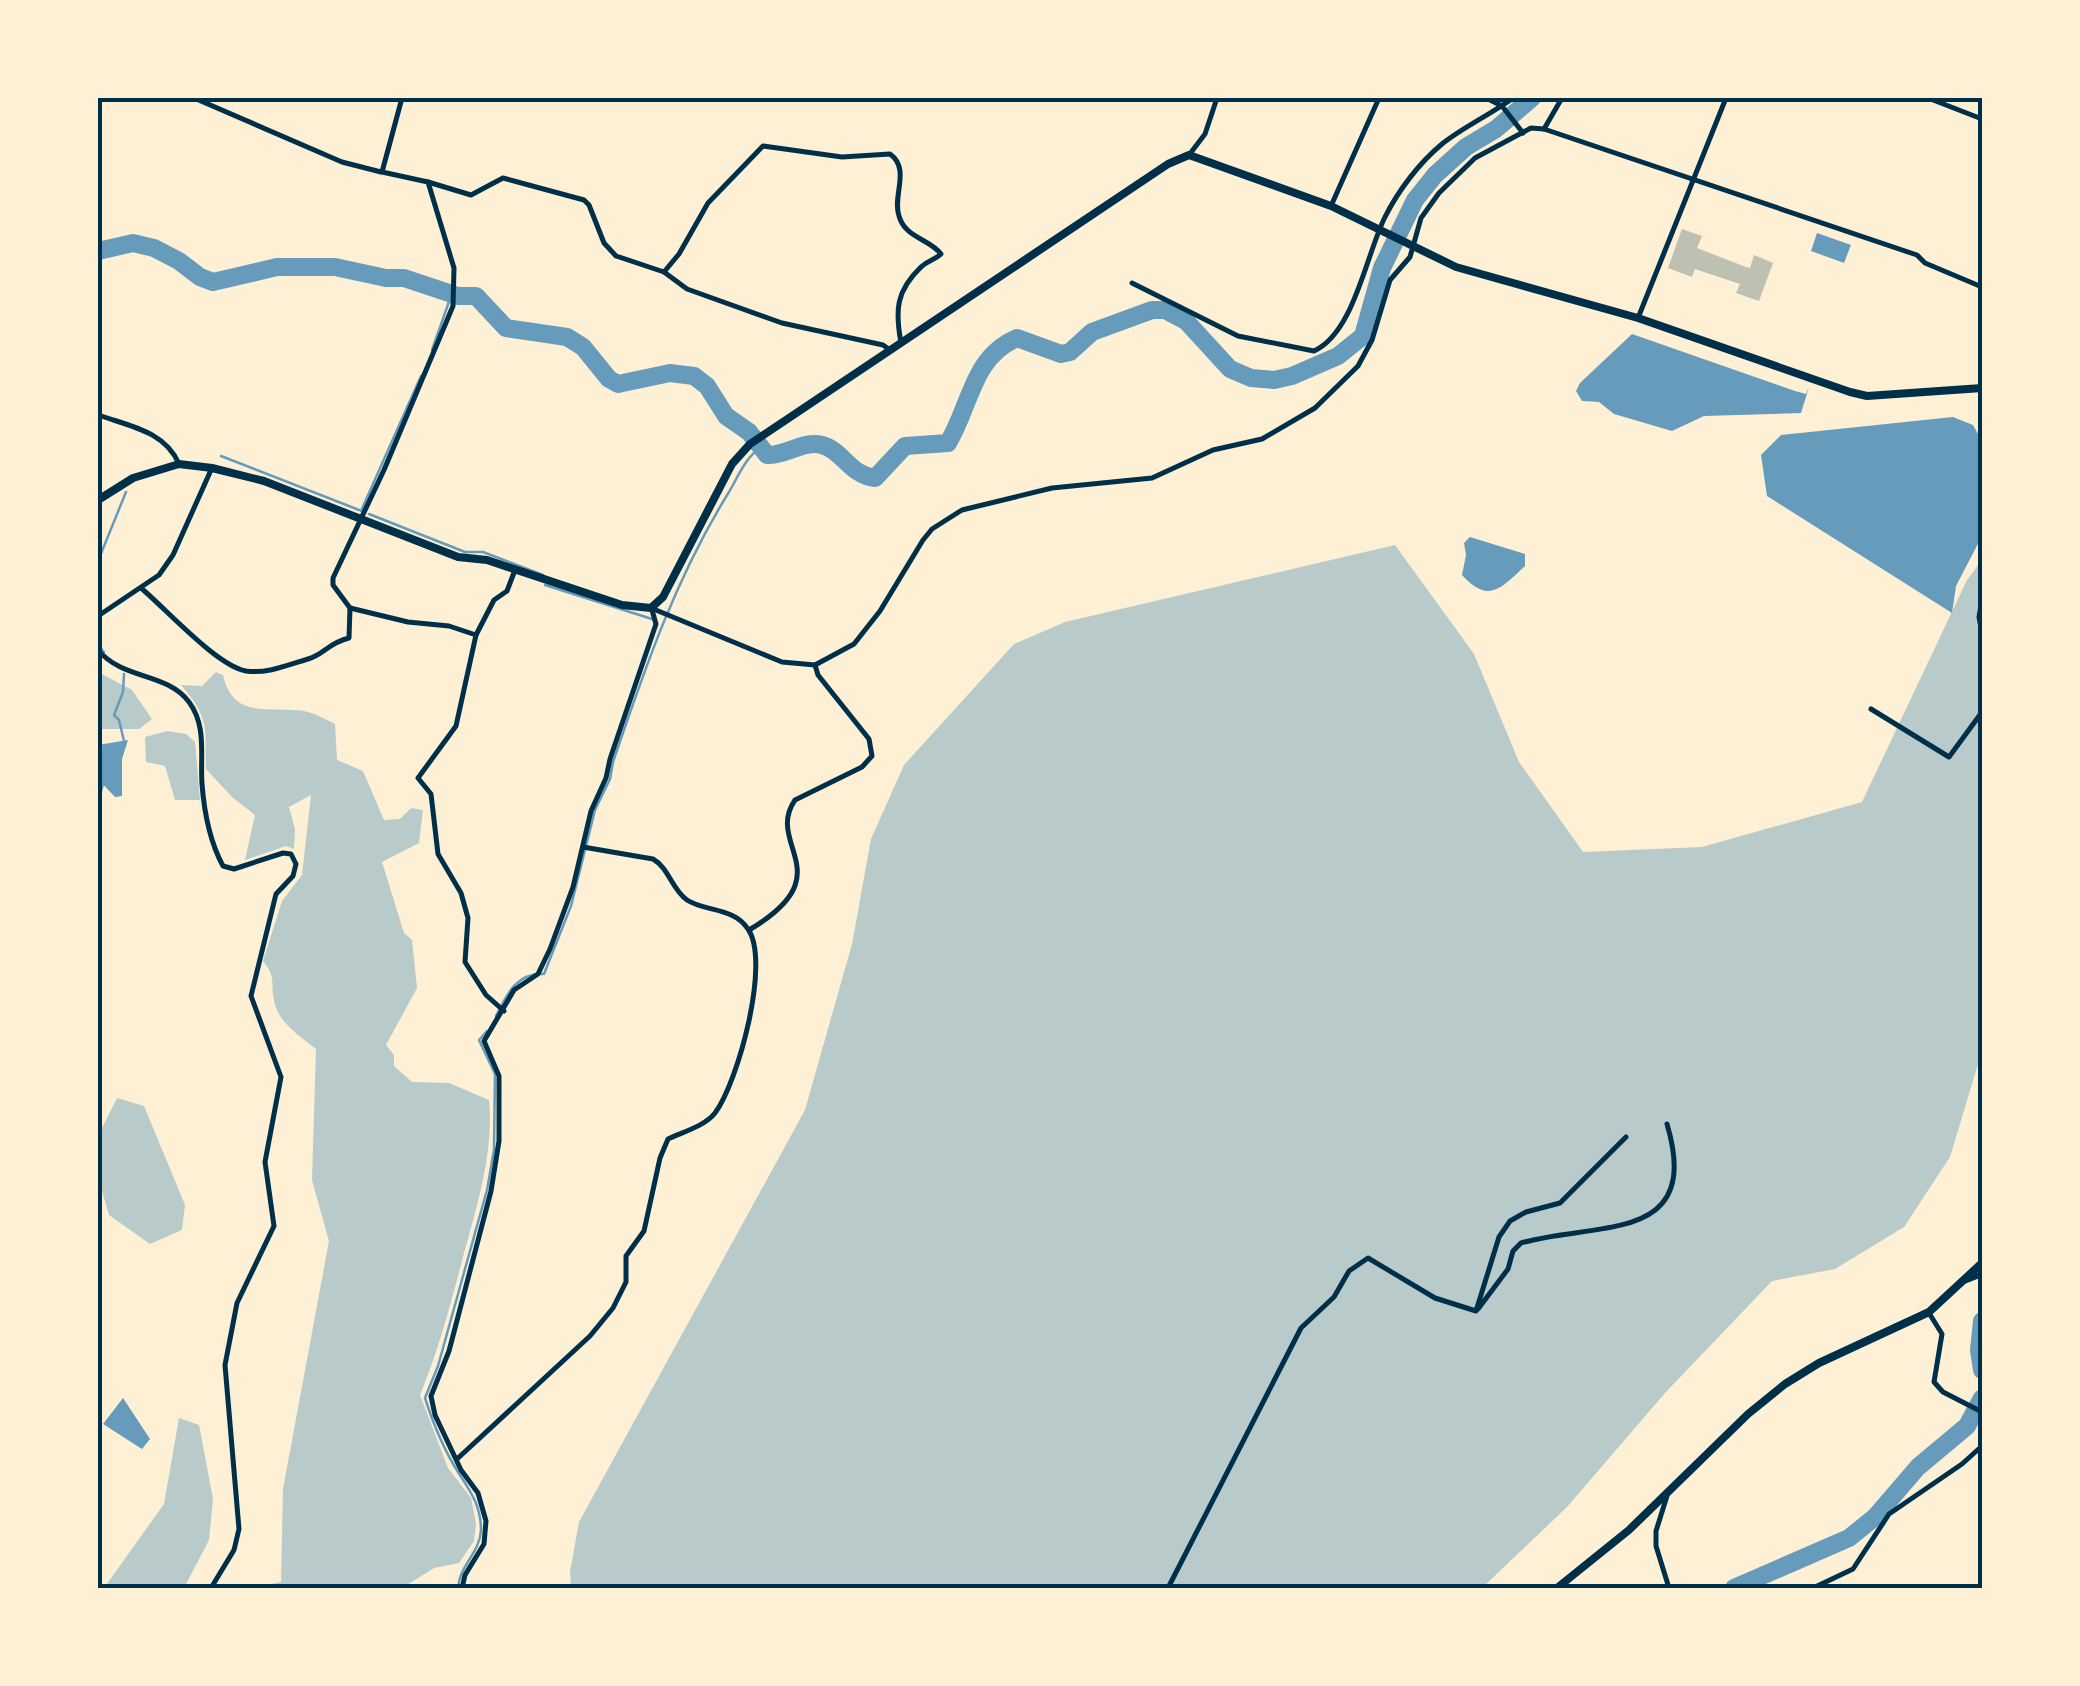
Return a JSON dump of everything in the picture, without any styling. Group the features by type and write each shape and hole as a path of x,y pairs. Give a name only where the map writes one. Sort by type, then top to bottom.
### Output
{"main road":[{"path":"98,500 134,478 179,464 212,468 264,481 458,557 486,560 622,605 651,608 663,596 732,464 750,444 1168,164 1189,155 1331,206 1410,246 1487,278 1638,318 1867,396 1982,388"},
{"path":"1557,1588 1629,1530 1748,1414 1785,1384 1819,1363 1929,1312 1982,1263"}],"street":[{"path":"194,98 342,162 471,195 503,178 578,197 589,205 604,242 616,256 664,272 678,285 722,304 782,324 890,350"},
{"path":"382,172 402,98"},
{"path":"1189,155 1205,134 1217,98"},
{"path":"1331,206 1379,98"},
{"path":"1486,98 1504,108 1521,130"},
{"path":"1132,283 1238,336 1314,351 1328,342 1342,321 1356,296 1385,216 1424,162 1443,143 1504,108 1512,98"},
{"path":"1544,128 1562,98"},
{"path":"1638,318 1726,98"},
{"path":"1928,98 1982,119"},
{"path":"651,608 782,662 815,665 854,644 923,540 932,529 962,510 1052,488 1152,478 1213,450 1262,438 1315,408 1358,366 1372,340 1390,280 1428,206 1463,167 1521,130 1544,128 1694,178 1917,256 1924,263 1982,286"},
{"path":"664,272 708,203 763,146 842,157 890,154 898,160 900,220 910,234 941,254 922,266 900,294 896,316 901,342"},
{"path":"428,182 454,268 454,299 424,377 332,585 350,608 408,622 449,626 476,635"},
{"path":"98,415 156,436 172,448 179,464"},
{"path":"98,616 159,575 174,555 212,468"},
{"path":"501,1009 486,996 465,962 468,918 461,893 438,854 431,794 418,778 456,726 476,635 494,600 507,591 515,570"},
{"path":"141,588 217,657 243,670 265,671 316,657 331,642 349,638 350,608"},
{"path":"1982,600 1982,633"},
{"path":"462,1588 487,1531 478,1493 435,1416 431,1396 449,1351 491,1191 500,1128 499,1076 484,1041 514,990 539,973 573,888 591,811 606,778 656,624 651,608"},
{"path":"98,650 119,670 174,688 198,716 205,808 222,866 234,869 283,852 290,854 296,864 293,876 276,894 250,996 281,1077 265,1162 274,1226 237,1303 231,1327 225,1366 226,1396 239,1529 234,1550 211,1588"},
{"path":"750,930 781,908 794,890 798,862 788,816 794,800 862,767 872,756 869,739 818,675 815,665"},
{"path":"1871,709 1949,757 1982,712"},
{"path":"457,1459 590,1336 620,1298 626,1282 626,1256 644,1231 668,1139 714,1114 740,1054 755,984 750,930 726,912 687,900 652,859 585,848"},
{"path":"1476,1311 1508,1269 1513,1251 1521,1243 1624,1227 1661,1205 1674,1180 1676,1158 1666,1124"},
{"path":"1476,1311 1499,1237 1510,1221 1526,1212 1560,1203 1626,1138"},
{"path":"1168,1588 1301,1328 1334,1297 1349,1271 1368,1258 1435,1298 1476,1311"},
{"path":"1962,1282 1982,1274"},
{"path":"1929,1312 1942,1334 1934,1382 1952,1397 1982,1412"},
{"path":"1814,1588 1853,1569 1889,1514 1982,1446"},
{"path":"1668,1491 1656,1531 1656,1546 1669,1588"}],"shaded area":[{"path":"1395,545 1474,654 1519,762 1583,852 1702,847 1862,802 1967,580 1982,560 1982,1051 1950,1157 1904,1227 1835,1269 1772,1281 1665,1393 1567,1507 1482,1588 571,1588 579,1522 805,1110 852,944 871,839 904,765 1014,644 1065,622"},
{"path":"98,672 132,690 152,719 139,729 98,729"},
{"path":"216,672 223,675 235,699 244,705 304,711 335,724 337,760 363,771 384,820 400,819 411,808 423,810 419,843 382,862 404,933 412,940 417,988 386,1045 394,1055 394,1066 412,1082 449,1083 489,1100 489,1141 478,1201 443,1329 420,1395 448,1468 471,1498 476,1524 474,1541 459,1563 434,1568 402,1588 257,1587 281,1582 283,1489 329,1241 312,1180 316,1049 280,1015 272,976 263,961 282,901 302,875 311,795 289,807 295,829 294,849 286,846 245,860 255,815 206,769 204,724 197,706 181,685 202,686"},
{"path":"168,731 186,734 195,742 200,800 175,800 165,766 146,762 145,737"},
{"path":"117,1098 144,1106 185,1205 182,1230 150,1244 109,1215 98,1177 101,1130"},
{"path":"179,1418 199,1425 213,1499 209,1540 184,1588 104,1588 164,1504"}],"water":[{"path":"1817,233 1851,245 1844,263 1811,251"},
{"path":"1632,334 1795,391 1806,394 1809,387 1801,413 1704,416 1672,431 1614,414 1599,402 1582,401 1576,391 1580,383"},
{"path":"1953,417 1973,425 1982,441 1982,536 1956,586 1952,613 1767,496 1761,455 1781,435"},
{"path":"1470,537 1525,554 1525,566 1495,590 1480,589 1462,575 1464,543"},
{"path":"128,740 122,759 122,796 115,797 98,779 98,745"},
{"path":"123,1398 150,1439 142,1449 103,1424"}],"building":[{"path":"1682,229 1702,236 1697,248 1746,267 1750,268 1754,255 1773,263 1759,301 1736,293 1740,284 1695,269 1692,277 1668,268"}],"waterway":[{"path":"98,251 133,243 154,248 213,282 277,267 335,267 404,278 458,296 476,296 506,328 567,337 583,347 609,379 618,384 670,373 694,376 707,386 726,416 749,432 767,455 822,445 859,473 875,478 905,446 948,443 981,370 1002,346 1017,338 1061,354 1070,352 1092,332 1152,310 1165,310 1186,321 1230,369 1251,378 1274,380 1292,376 1338,356 1363,336 1382,268 1415,200 1466,147 1496,129 1532,98"},
{"path":"432,350 451,296"},
{"path":"361,511 421,376"},
{"path":"496,1016 520,981 544,974 571,906 595,810 610,779 663,624 710,524 746,462 760,448"},
{"path":"221,456 359,510"},
{"path":"98,561 126,492"},
{"path":"369,514 465,552 483,552 543,575"},
{"path":"545,585 652,619"},
{"path":"98,645 104,652"},
{"path":"124,674 123,692 114,715 124,741"},
{"path":"98,802 103,784"},
{"path":"458,1588 480,1538 481,1521 425,1398 438,1366 487,1190 494,1150 495,1074 479,1040 487,1031"},
{"path":"1982,1321 1982,1370"},
{"path":"1734,1588 1849,1538 1875,1517 1918,1467 1967,1426 1982,1398"}]}
